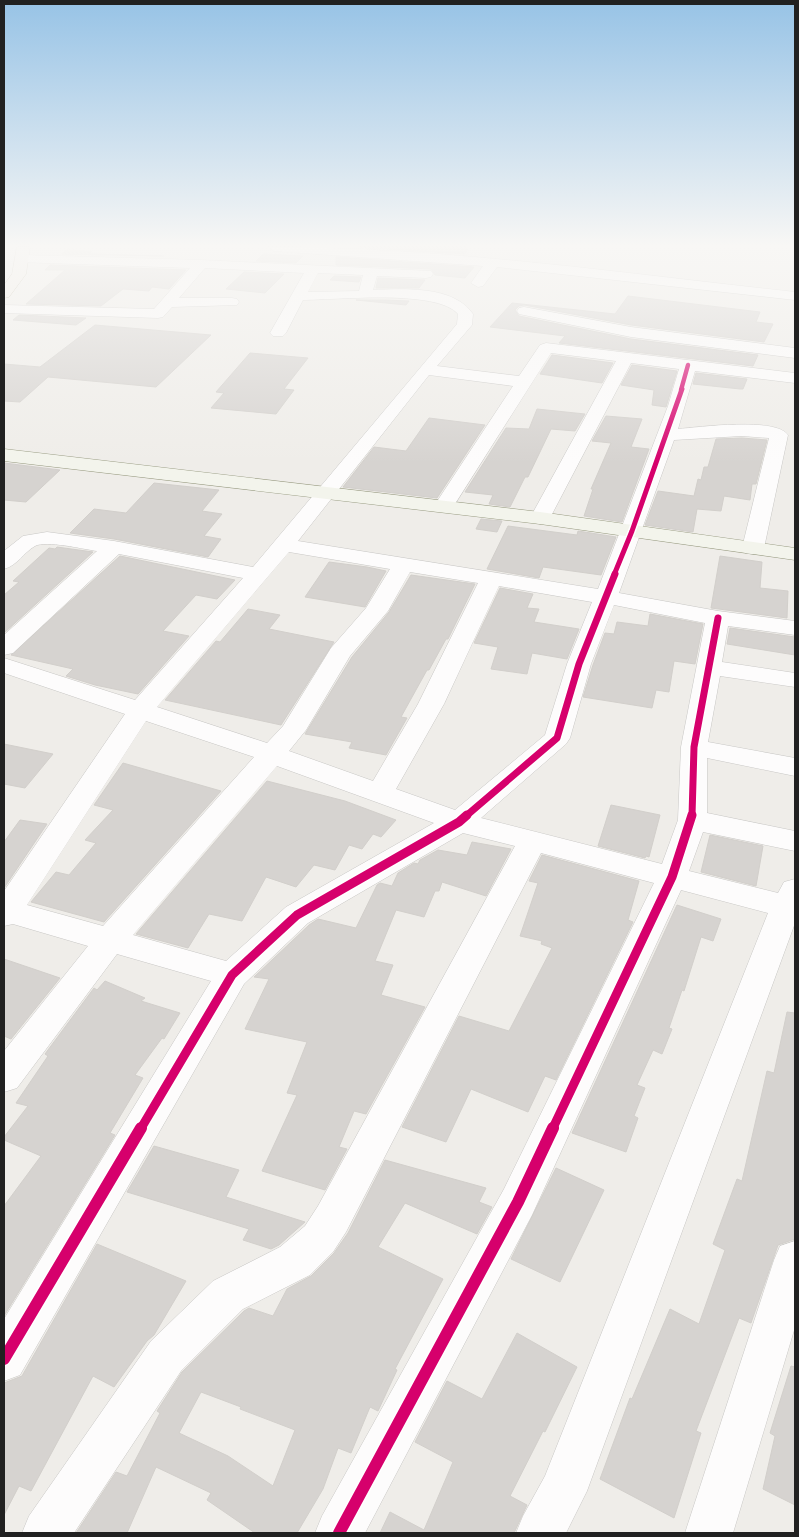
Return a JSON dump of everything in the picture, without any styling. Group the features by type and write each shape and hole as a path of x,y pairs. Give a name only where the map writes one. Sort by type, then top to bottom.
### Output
{"street":[{"path":"278,333 286,319"},
{"path":"232,975 111,939 5,912 140,711 284,545 425,370 464,325 467,319"},
{"path":"563,319 631,332 795,353"},
{"path":"444,506 546,348 795,378"},
{"path":"540,518 626,357"},
{"path":"4,1359 232,975 297,915 460,822 556,738 579,664 632,531 677,406 688,365"},
{"path":"425,370 524,382"},
{"path":"666,435 750,431 771,432 779,435 753,548"},
{"path":"4,455 540,518 795,554"},
{"path":"4,562 30,540 37,538 114,547 258,574"},
{"path":"284,545 491,580 606,596 718,618 795,628"},
{"path":"4,648 114,547"},
{"path":"4,1077 111,939 295,726 340,653 376,611 403,566"},
{"path":"380,793 431,704 491,580"},
{"path":"339,1533 518,1202 672,877 692,820 694,747 718,618"},
{"path":"4,665 271,754 460,822 672,877 792,901 566,1482 540,1533"},
{"path":"709,667 795,680"},
{"path":"694,747 795,767"},
{"path":"692,820 795,842"},
{"path":"46,1533 166,1356 228,1295 295,1261 319,1239 332,1219 533,840"},
{"path":"709,1533 795,1260"}],"building":[{"path":"15,319 85,319 76,325 13,320"},
{"path":"498,319 532,319 631,339 758,355 753,366 559,343 565,336 490,327"},
{"path":"597,319 757,319 756,322 773,324 764,342 631,325"},
{"path":"95,325 211,335 156,387 48,377 20,402 4,401 4,364 40,367"},
{"path":"250,353 308,358 284,389 294,390 276,414 211,408 224,393 216,392"},
{"path":"552,355 613,363 602,383 540,374"},
{"path":"632,365 677,371 666,407 652,405 654,390 621,385"},
{"path":"696,373 747,379 743,389 693,384"},
{"path":"537,409 585,414 575,431 551,429 528,477 525,477 510,507 489,504 493,495 465,492 506,428 529,429"},
{"path":"606,416 642,419 631,447 649,449 622,522 584,516 593,489 591,489 611,443 592,441"},
{"path":"429,418 485,425 437,498 343,487 374,447 406,451"},
{"path":"742,438 767,440 756,484 752,484 750,500 724,496 721,511 697,509 693,532 645,525 658,491 694,496 698,479 701,480 704,467 708,467 716,439"},
{"path":"4,463 60,470 26,502 4,500"},
{"path":"154,483 219,490 202,511 222,514 204,536 221,539 208,557 114,539 70,533 94,509 126,513"},
{"path":"481,519 502,521 497,532 476,529"},
{"path":"508,526 577,535 578,531 616,537 601,575 543,567 539,578 487,569"},
{"path":"57,547 93,552 4,633 4,595 19,582 13,581 49,548 55,549"},
{"path":"120,556 235,580 217,599 196,595 163,631 189,636 138,694 95,685 66,676 73,669 11,655"},
{"path":"720,556 762,562 760,588 788,591 787,618 711,608"},
{"path":"329,562 386,571 365,607 305,597"},
{"path":"411,575 475,584 448,639 446,639 429,670 427,670 401,717 407,718 386,755 349,748 352,742 305,734 352,657 389,612"},
{"path":"500,588 533,594 527,608 539,609 534,622 579,629 567,659 532,653 527,674 491,669 498,647 474,643"},
{"path":"248,609 280,615 269,629 334,642 281,725 165,700 216,641 220,642"},
{"path":"650,614 703,624 695,664 674,661 669,692 656,690 652,708 583,697 605,633 614,634 617,622 648,626"},
{"path":"730,628 795,637 795,655 727,644"},
{"path":"4,744 53,754 25,788 4,784"},
{"path":"123,763 221,791 104,922 31,902 56,872 69,875 96,843 85,840 113,810 94,805"},
{"path":"267,781 345,801 396,820 381,837 373,834 362,849 349,845 335,870 314,865 296,887 266,877 242,921 209,914 188,948 136,934"},
{"path":"611,805 660,815 649,857 646,856 645,858 598,846"},
{"path":"20,820 47,824 4,888 4,842"},
{"path":"710,835 763,846 756,886 701,872"},
{"path":"472,842 511,849 486,896 442,882 439,891 435,891 424,917 396,910 375,961 393,965 381,995 425,1007 366,1114 354,1111 339,1147 347,1149 325,1190 262,1171 297,1095 287,1093 307,1042 245,1029 269,979 254,977 309,925 318,919 356,928 377,885 380,883 392,886 398,873 414,863 418,864 420,860 438,850 467,855"},
{"path":"542,855 639,881 628,920 633,922 556,1080 545,1076 528,1112 471,1089 446,1142 402,1127 459,1016 509,1031 552,948 541,944 542,941 520,936 538,883 529,881"},
{"path":"677,905 721,919 713,941 701,937 684,991 682,990 669,1028 672,1029 662,1054 653,1050 637,1085 645,1088 634,1116 638,1118 626,1152 572,1133"},
{"path":"4,959 60,978 11,1039 4,1036"},
{"path":"105,981 145,998 141,1001 180,1013 164,1039 162,1038 135,1075 143,1078 110,1133 115,1135 4,1316 4,1206 41,1156 4,1140 4,1137 28,1106 16,1103 48,1056 45,1054 94,988 97,990"},
{"path":"787,1012 795,1013 795,1239 778,1245 751,1323 739,1318 696,1431 701,1433 674,1518 600,1479 630,1398 632,1399 670,1309 699,1324 725,1250 713,1244 737,1179 742,1181 767,1071 774,1073"},
{"path":"154,1146 239,1170 226,1197 305,1222 279,1245 271,1249 243,1240 249,1229 127,1192"},
{"path":"385,1160 486,1188 479,1202 492,1207 477,1234 405,1203 378,1247 443,1279 395,1369 397,1370 378,1411 370,1407 351,1453 338,1448 323,1489 297,1533 255,1533 207,1500 211,1493 156,1467 127,1533 76,1533 116,1472 127,1476 160,1413 157,1411 182,1372 244,1311 249,1308 273,1316 287,1289 311,1276 334,1253 348,1233","holes":["201,1392 241,1407 240,1409 295,1430 273,1486 228,1456 179,1433"]},
{"path":"556,1168 604,1190 560,1282 511,1259"},
{"path":"97,1244 186,1281 154,1335 147,1341 114,1387 93,1376 31,1491 19,1486 4,1515 4,1383 22,1376"},
{"path":"517,1333 577,1367 545,1432 543,1431 510,1496 527,1505 514,1533 380,1533 390,1512 424,1530 453,1462 415,1442 447,1381 482,1399"},
{"path":"791,1366 795,1367 795,1505 763,1489 775,1436 770,1433"}],"cycle path":[{"path":"4,1359 232,975 297,915 459,822 557,738 579,664 632,531 677,406 688,365"},
{"path":"339,1533 518,1202 672,877 692,820 694,747 718,618"}]}
